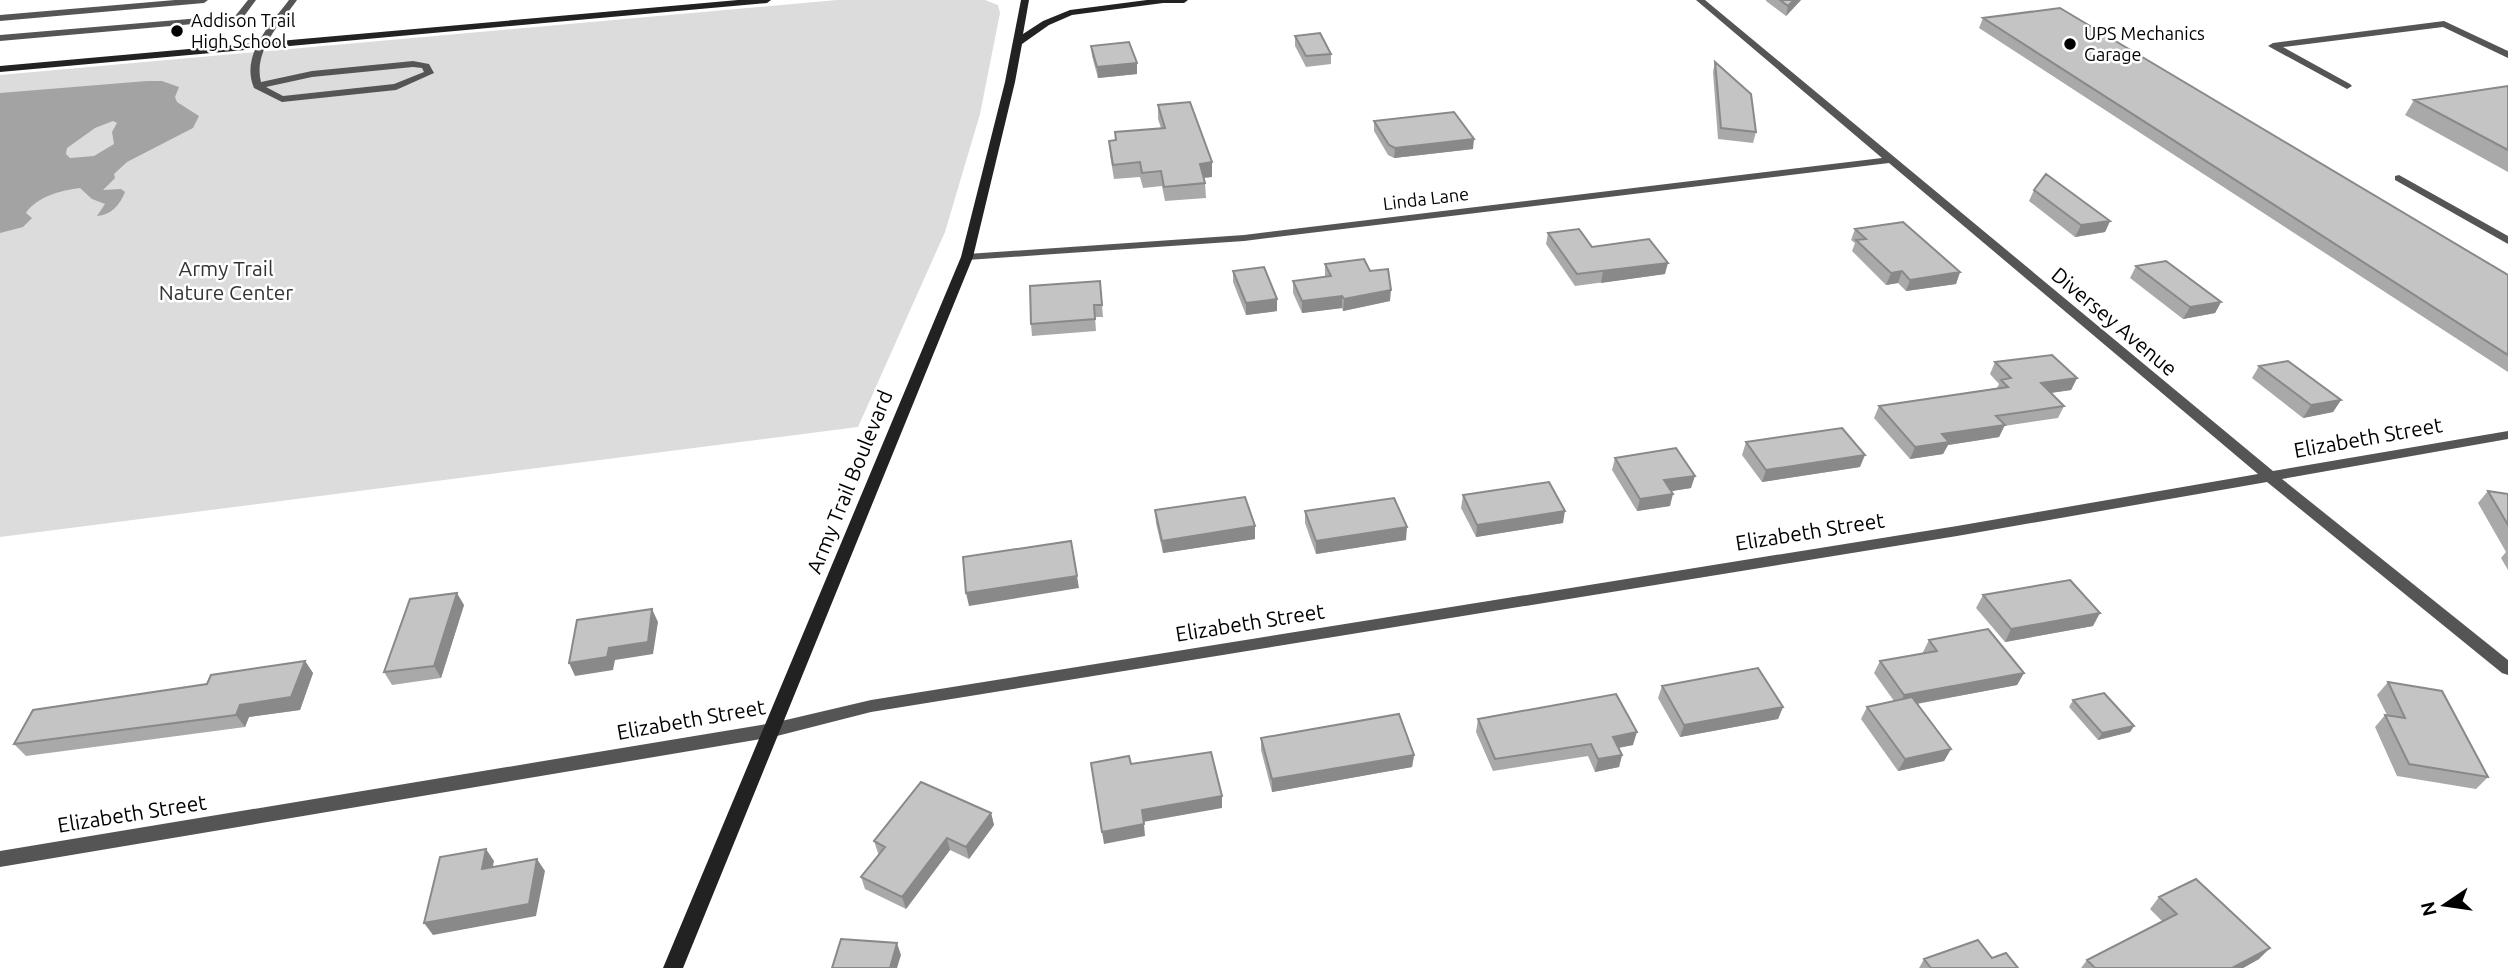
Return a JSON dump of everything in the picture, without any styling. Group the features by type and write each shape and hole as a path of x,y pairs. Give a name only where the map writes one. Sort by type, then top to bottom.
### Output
{"main road":[{"path":"0,69 767,0"},
{"name":"Army Trail Boulevard","path":"673,968 967,257 1025,0"},
{"path":"1146,0 1160,1"},
{"path":"1017,42 1046,23 1070,13 1184,0"}],"street":[{"path":"0,18 204,0"},
{"path":"0,38 239,17 252,0"},
{"path":"257,86 312,74 412,64 426,66 429,73 396,87 282,99 257,86 253,77 254,63 262,45 293,0"},
{"name":"Diversey Avenue","path":"1699,0 2272,478 2508,669"},
{"path":"2347,86 2273,46 2444,24 2508,55"},
{"name":"Linda Lane","path":"967,257 1244,238 1888,160"},
{"path":"2399,178 2508,241"},
{"name":"Elizabeth Street","path":"0,859 773,730 871,706 2272,478 2508,435"}],"green space":[{"name":"Army Trail Nature Center","path":"837,0 985,0 998,5 1000,13 980,114 945,232 858,427 0,537 0,75"}],"shaded area":[{"path":"162,81 179,87 175,97 177,102 199,116 193,128 127,162 114,174 115,178 103,190 121,189 125,192 111,211 97,216 105,204 92,199 80,188 73,189 36,203 26,213 32,218 23,227 0,233 0,93","holes":["113,121 117,123 112,132 114,144 94,156 70,158 66,154 67,148 95,128"]}],"building":[{"path":"1780,0 1794,0 1788,6"},
{"path":"2060,8 2508,275 2508,355 1983,18"},
{"path":"1320,33 1331,54 1306,56 1295,36"},
{"path":"1129,42 1137,63 1097,67 1091,46"},
{"path":"1715,62 1751,94 1756,132 1721,128"},
{"path":"2508,86 2508,150 2414,100"},
{"path":"1190,102 1212,162 1200,164 1205,183 1164,187 1161,171 1142,173 1140,162 1113,165 1109,141 1116,140 1115,132 1165,128 1158,105"},
{"path":"1454,112 1474,139 1395,148 1389,145 1374,121"},
{"path":"2046,174 2110,221 2081,225 2034,190"},
{"path":"1903,222 1960,272 1910,280 1902,271 1891,273 1856,240 1866,239 1855,229"},
{"path":"1579,229 1592,247 1649,239 1668,263 1577,274 1548,233"},
{"path":"1364,259 1370,271 1388,269 1391,290 1344,299 1342,296 1302,301 1293,281 1331,276 1325,264"},
{"path":"2166,261 2221,302 2190,307 2136,266"},
{"path":"1264,267 1277,299 1246,303 1233,271"},
{"path":"1100,281 1102,305 1094,305 1095,319 1031,324 1030,286"},
{"path":"2052,355 2077,378 2041,383 2064,406 1996,416 2005,425 1942,434 1949,442 1915,447 1879,406 2008,387 2001,380 2011,378 1995,362"},
{"path":"2288,361 2341,400 2311,405 2259,366"},
{"path":"1842,428 1865,455 1766,470 1746,442"},
{"path":"1676,448 1695,476 1664,480 1673,494 1640,499 1615,458"},
{"path":"1549,482 1565,511 1477,525 1463,495"},
{"path":"2488,491 2508,494 2508,525"},
{"path":"1245,497 1255,526 1162,541 1155,510"},
{"path":"1394,498 1407,527 1316,541 1305,511"},
{"path":"1071,541 1077,576 966,593 963,557"},
{"path":"2070,580 2100,613 2011,629 1983,595"},
{"path":"457,593 434,666 384,672 410,599"},
{"path":"652,609 648,642 609,648 607,657 569,663 577,620"},
{"path":"1988,629 2024,673 1904,695 1880,661 1937,651 1929,640"},
{"path":"305,661 291,697 240,705 236,715 14,744 33,710 207,684 211,675"},
{"path":"1758,668 1783,707 1684,725 1662,686"},
{"path":"2388,682 2442,691 2488,777 2409,764 2385,715 2405,718"},
{"path":"2104,693 2134,726 2102,733 2073,700"},
{"path":"1616,694 1637,732 1613,737 1622,755 1598,759 1591,744 1495,759 1478,719"},
{"path":"1912,697 1951,749 1905,759 1867,707"},
{"path":"1399,714 1414,755 1272,779 1261,738"},
{"path":"1211,752 1222,796 1142,810 1144,824 1102,832 1091,763 1129,756 1131,764"},
{"path":"921,782 991,813 966,847 947,838 902,897 861,877 885,847 874,841"},
{"path":"486,849 482,869 537,859 529,904 424,923 440,857"},
{"path":"2196,879 2270,948 2232,968 2095,968 2087,960 2177,914 2159,897"},
{"path":"841,939 897,943 890,968 832,968"},
{"path":"1978,940 1992,958 2006,953 2018,968 1931,968 1924,959"}],"place":[{"name":"Addison Trail High School","path":"177,31"},
{"name":"UPS Mechanics Garage","path":"2070,44"}]}
